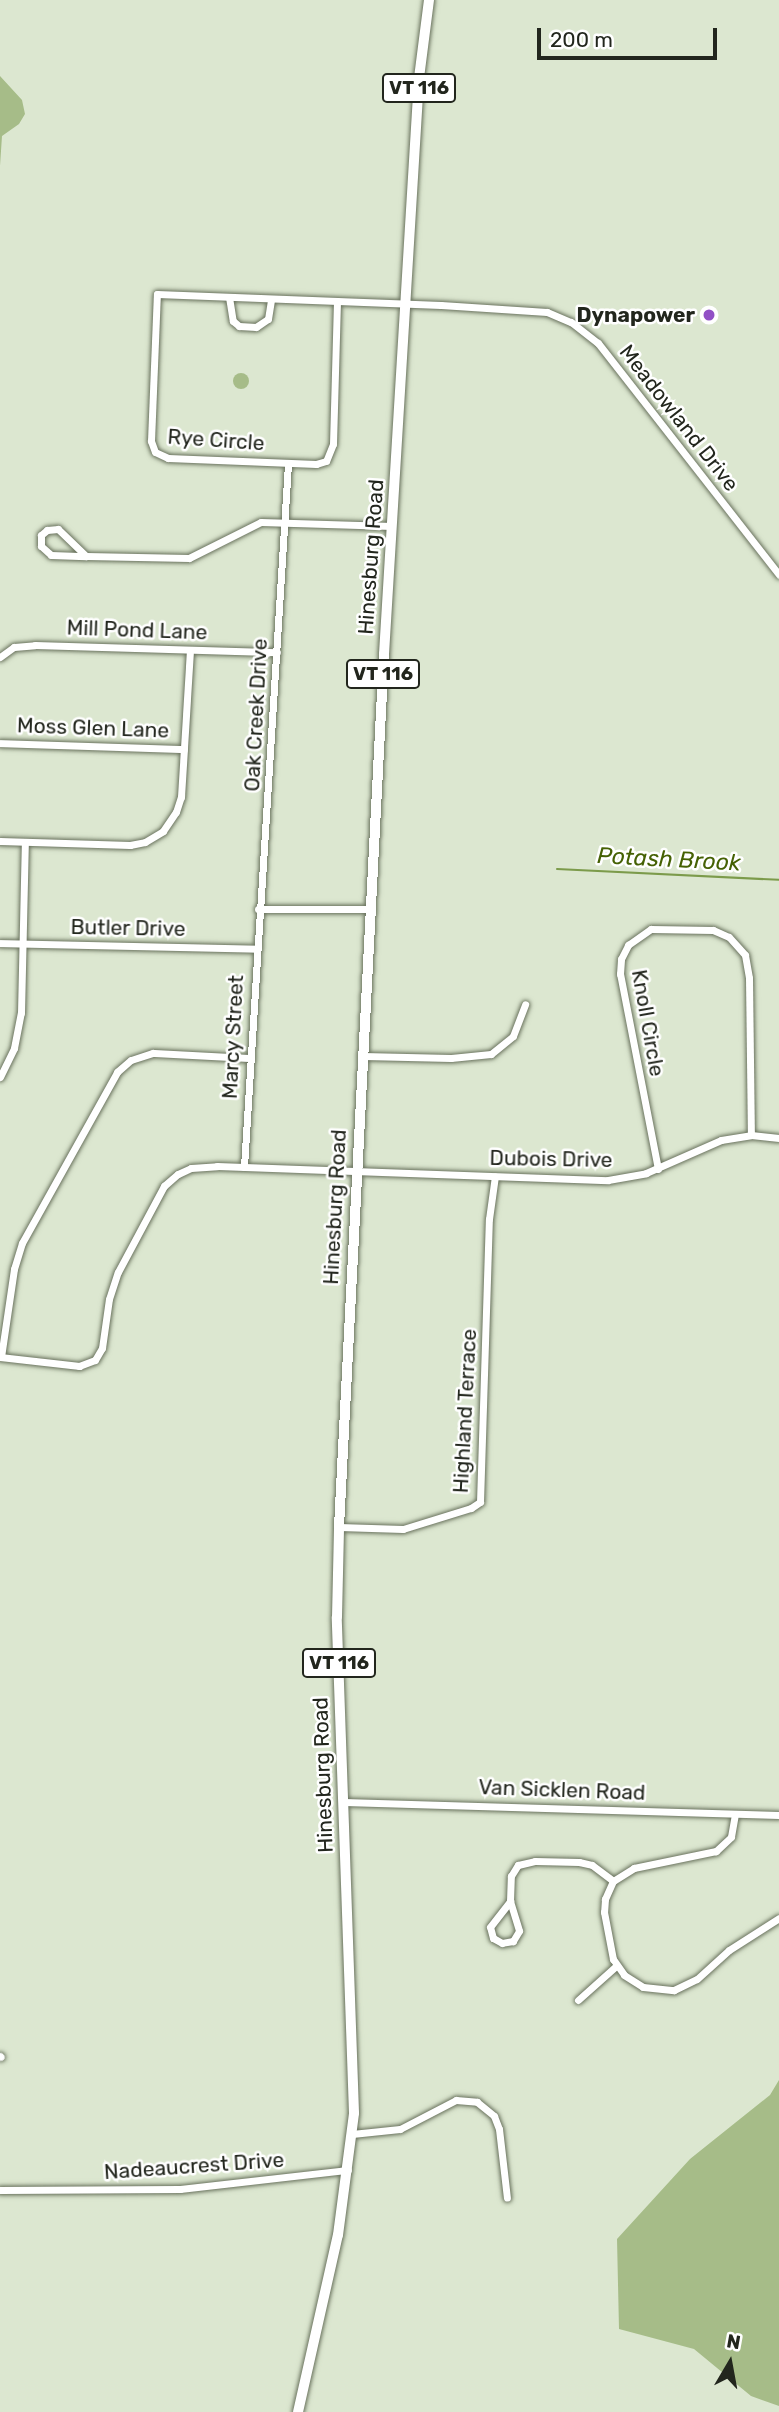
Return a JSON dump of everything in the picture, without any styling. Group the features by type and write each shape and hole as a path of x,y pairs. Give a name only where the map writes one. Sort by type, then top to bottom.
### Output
{"main road":[{"name":"Hinesburg Road","path":"299,2412 338,2235 352,2134 337,1617 339,1527 355,1172 392,526 421,54 429,0"}],"street":[{"name":"Rye Circle","path":"337,301 332,451 319,464 165,458 152,447 157,294 271,299 337,301 406,304"},
{"path":"229,297 233,321 239,326 249,327 258,327 266,322 271,299"},
{"name":"Meadowland Drive","path":"406,304 547,312 585,331 613,361 779,575"},
{"name":"Oak Creek Drive","path":"258,909 288,463"},
{"path":"86,556 58,529 50,528 41,536 41,546 48,554 86,556 193,557 258,523 392,526"},
{"name":"Mill Pond Lane","path":"0,657 14,648 27,645 277,652"},
{"name":"Moss Glen Lane","path":"0,841 130,845 151,839 163,831 176,812 184,748 190,650"},
{"name":"Moss Glen Lane","path":"0,743 184,748"},
{"path":"0,1077 18,1032 25,842"},
{"path":"258,909 370,909"},
{"name":"Marcy Street","path":"244,1167 258,909"},
{"name":"Knoll Circle","path":"658,1169 620,974 621,959 628,945 651,929 713,930 729,937 745,956 750,978 751,1135"},
{"name":"Butler Drive","path":"0,943 256,949"},
{"path":"363,1056 451,1058 491,1054 513,1036 525,1004"},
{"path":"250,1058 147,1054 131,1060 117,1072 18,1253 1,1357 79,1366 95,1360 102,1348 114,1282 164,1186 191,1168 244,1167 355,1172"},
{"name":"Dubois Drive","path":"355,1172 601,1181 634,1177 658,1169 712,1143 751,1135 779,1138"},
{"name":"Highland Terrace","path":"339,1527 403,1529 471,1508 480,1502 489,1230 495,1176"},
{"name":"Van Sicklen Road","path":"344,1801 779,1815"},
{"path":"735,1814 731,1836 716,1851 634,1868 613,1881 605,1899 604,1912 609,1947 625,1975 643,1987 666,1991 682,1987 705,1974 729,1950 779,1918"},
{"path":"510,1901 490,1927 493,1938 502,1943 513,1941 519,1931 510,1901 513,1872 518,1865 528,1861 586,1863 613,1881"},
{"path":"578,2000 617,1965"},
{"path":"352,2134 400,2129 456,2100 477,2102 494,2116 499,2129 507,2198"},
{"name":"Nadeaucrest Drive","path":"0,2190 180,2189 348,2170"}],"green space":[{"path":"0,76 22,100 25,114 19,124 2,136 0,166"},
{"path":"238,373 244,373 249,381 247,387 238,389 233,384 233,378"},
{"path":"779,2080 779,2406 751,2396 694,2349 619,2329 617,2239 690,2159 770,2095"}],"waterway":[{"name":"Potash Brook","path":"557,869 779,880"}],"place":[{"name":"Dynapower","path":"709,315"}]}
